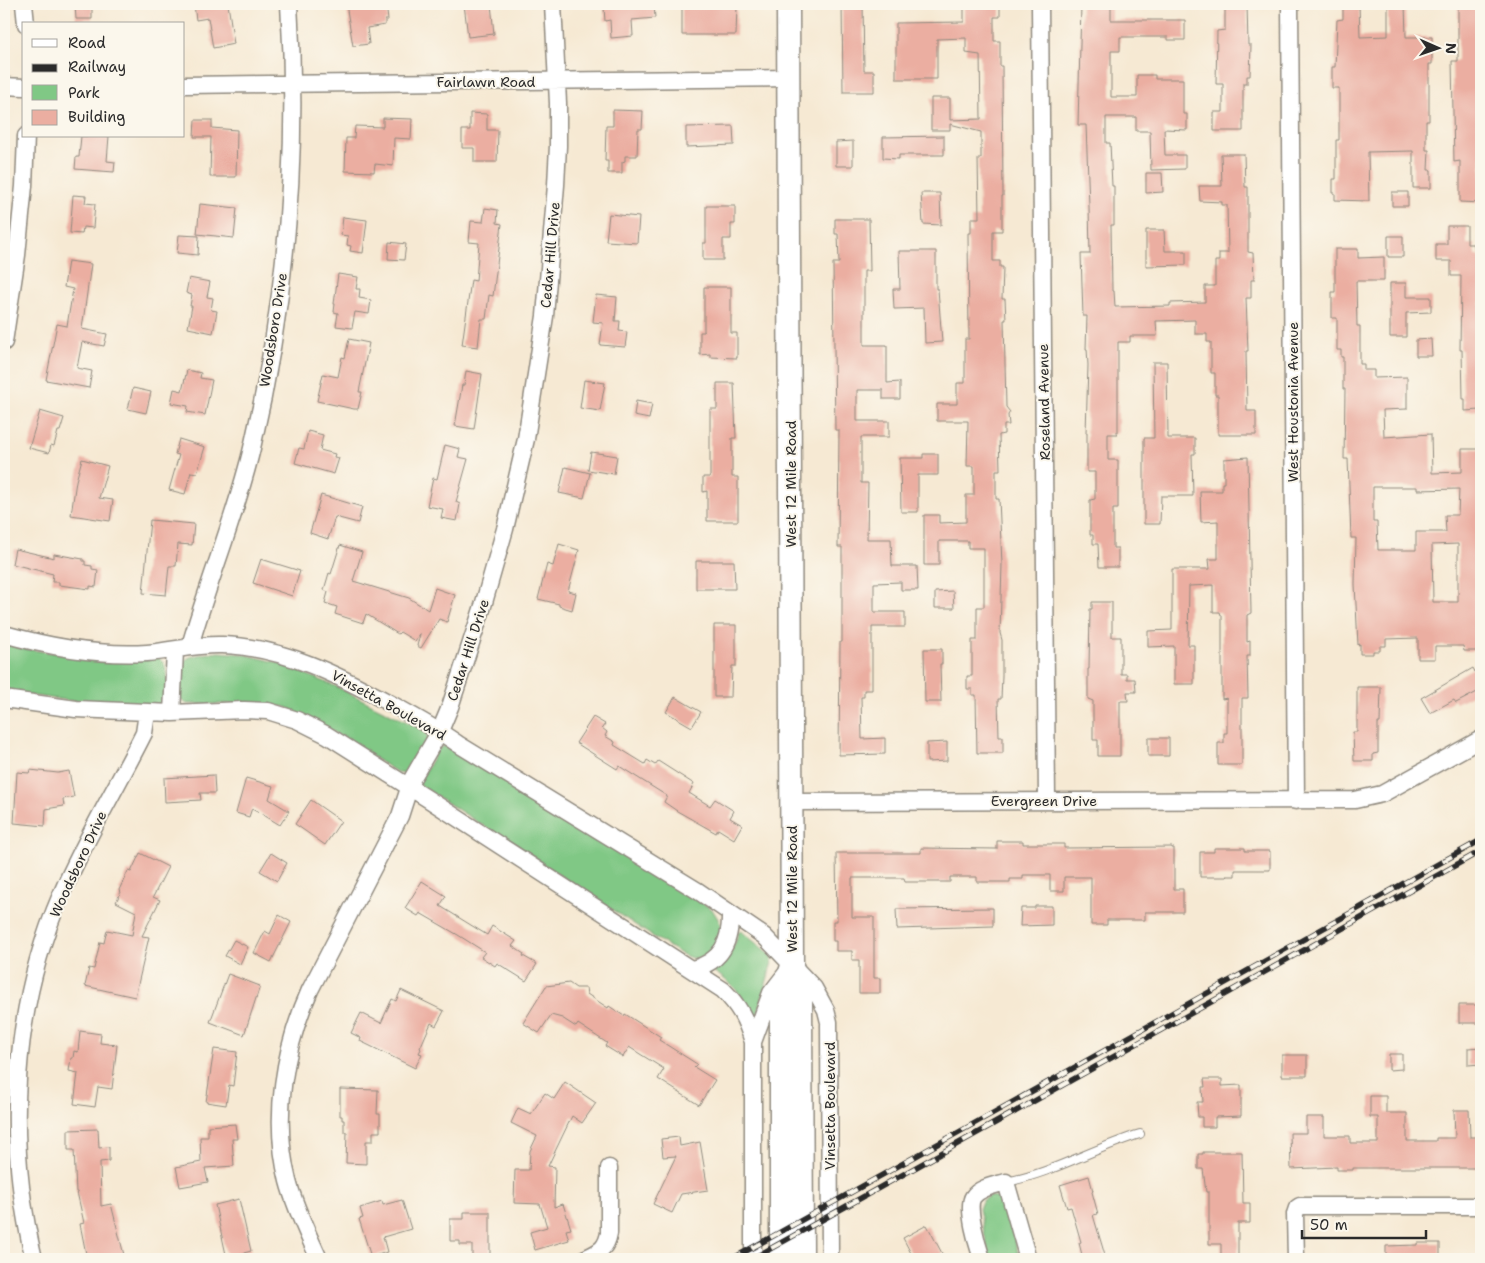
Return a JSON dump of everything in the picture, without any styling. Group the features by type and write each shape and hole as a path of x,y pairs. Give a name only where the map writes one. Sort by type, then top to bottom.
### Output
{"main road":[{"name":"West 12 Mile Road","path":"781,1259 781,1010 792,965 788,4"},
{"name":"West 12 Mile Road","path":"792,965 801,998 802,1259"}],"street":[{"path":"24,4 26,22"},
{"name":"Woodsboro Drive","path":"172,713 182,648 234,517 252,448 269,367 282,274 290,180 293,84 289,4"},
{"name":"Cedar Hill Drive","path":"319,1259 295,1204 283,1158 282,1122 286,1061 298,1016 310,990 400,816 412,779 440,731 450,707 495,568 516,484 533,401 545,316 556,186 558,103 553,4"},
{"name":"Roseland Avenue","path":"1040,4 1048,800"},
{"name":"West Houstonia Avenue","path":"1290,4 1296,801"},
{"name":"Fairlawn Road","path":"185,85 789,78"},
{"path":"4,86 22,87"},
{"path":"4,342 17,255 24,186 26,138"},
{"name":"Vinsetta Boulevard","path":"4,634 40,644 94,651 144,653 222,645 254,648 308,664 336,675 440,731 458,744 698,891 764,936 814,988 826,1010 829,1022 830,1259"},
{"path":"4,699 76,709 172,713 244,710 283,714 312,726 410,787 723,990 734,1001 747,1022 753,1042 753,1259"},
{"name":"Woodsboro Drive","path":"34,1259 21,1194 17,1156 16,1111 18,1066 31,982 60,895 144,733 147,712"},
{"name":"Evergreen Drive","path":"792,802 1355,800 1382,794 1481,739"},
{"path":"692,969 700,967 720,954 729,934 731,925 730,913"},
{"path":"753,1042 771,993 792,965"},
{"path":"584,1259 602,1249 608,1242 609,1168"},
{"path":"982,1259 972,1216 973,1197 981,1191 1006,1182 1028,1259"},
{"path":"1296,1259 1297,1208 1312,1206 1481,1206"}],"lane":[{"path":"1006,1182 1044,1172 1117,1141 1140,1134"}],"green space":[{"path":"4,643 25,649 100,659 159,658 166,667 167,673 165,702 157,708 118,707 4,692"},
{"path":"219,652 243,654 276,662 335,686 419,728 427,735 428,742 409,771 405,774 398,773 319,723 286,707 262,704 187,704 180,699 180,675 184,662 188,658 195,656"},
{"path":"443,746 452,748 712,909 722,932 714,947 705,956 697,958 692,958 678,952 418,784 437,750"},
{"path":"741,931 772,956 757,1017 754,1018 737,991 713,971 729,953 735,944 738,933"},
{"path":"989,1196 999,1198 1004,1204 1020,1259 990,1259 979,1209 982,1201"}],"building":[{"path":"75,4 92,4 92,19 76,19"},
{"path":"194,4 228,4 234,44 213,48 208,18 196,20"},
{"path":"346,4 386,4 388,20 385,20 385,25 367,28 369,44 353,46"},
{"path":"464,4 491,4 494,34 468,37"},
{"path":"614,4 632,4 632,6 654,4 655,18 632,20 633,36 611,38 610,20 605,21 604,8 614,7"},
{"path":"682,4 735,4 737,6 736,35 682,35"},
{"path":"842,4 863,4 864,71 874,71 874,92 843,92"},
{"path":"964,4 1000,4 1000,17 994,17 994,41 1000,41 1000,66 1002,66 1003,196 1002,231 993,231 993,261 1000,261 1000,267 1003,267 1002,299 1005,299 1006,320 1004,320 1006,407 1010,412 1008,415 1009,425 1004,425 1004,434 999,435 1000,470 996,470 996,499 999,499 1002,564 1000,633 1002,640 1002,676 1001,699 998,699 999,737 1003,737 1003,753 977,753 976,695 972,695 972,689 967,689 967,676 972,676 972,640 977,640 977,607 984,607 984,548 968,548 968,541 939,541 939,565 924,565 924,515 939,515 939,523 966,522 966,495 974,495 974,466 967,466 968,421 937,421 937,404 957,404 957,383 965,383 965,339 969,339 968,233 971,233 971,218 979,218 978,158 981,158 981,132 950,124 950,130 931,130 931,98 950,98 950,120 981,119 980,55 966,53 966,38 937,39 937,79 896,79 896,23 964,22"},
{"path":"1081,4 1111,4 1111,20 1185,20 1185,40 1168,40 1168,37 1120,37 1120,51 1111,51 1111,97 1137,97 1137,75 1155,75 1155,79 1183,79 1183,114 1187,114 1187,130 1164,129 1165,155 1185,155 1185,169 1151,170 1150,131 1136,131 1136,117 1106,117 1106,143 1110,143 1112,186 1114,186 1114,225 1111,225 1112,291 1114,291 1115,307 1170,306 1170,303 1205,302 1205,286 1215,286 1215,261 1219,261 1219,253 1228,253 1227,205 1222,205 1222,202 1200,201 1199,186 1222,186 1221,154 1244,154 1245,187 1248,187 1248,252 1253,253 1254,280 1251,280 1251,298 1246,298 1248,351 1246,351 1247,411 1256,411 1256,435 1218,435 1218,395 1215,395 1215,373 1211,373 1211,342 1207,342 1207,334 1195,334 1195,320 1156,321 1157,336 1130,336 1130,342 1118,342 1118,432 1116,432 1117,434 1108,434 1108,460 1118,460 1118,509 1113,509 1113,548 1118,548 1118,567 1099,567 1098,544 1093,544 1093,535 1090,535 1090,500 1095,499 1095,472 1087,472 1087,316 1083,316 1081,254 1090,254 1086,125 1078,125"},
{"path":"1225,4 1247,4 1248,45 1251,45 1250,76 1247,76 1247,84 1243,84 1243,131 1214,131 1214,112 1223,112 1223,84 1216,84 1217,31 1225,30"},
{"path":"1343,4 1359,4 1360,37 1388,36 1388,4 1405,4 1406,37 1432,37 1432,64 1429,64 1429,121 1426,121 1426,150 1429,150 1428,170 1431,170 1431,188 1413,188 1413,151 1368,152 1369,201 1335,200 1333,179 1336,179 1336,140 1339,140 1339,88 1332,88 1332,67 1335,67 1337,20 1343,19"},
{"path":"1458,4 1481,4 1481,118 1479,118 1479,144 1481,144 1481,203 1460,202 1460,161 1454,162 1452,61 1458,61"},
{"path":"613,110 643,111 642,129 638,129 637,156 625,156 625,161 622,162 622,173 608,173 608,161 605,161 606,126 613,126"},
{"path":"470,113 487,114 487,130 498,130 497,162 474,162 474,148 462,148 462,130 470,130"},
{"path":"383,118 412,119 411,139 394,138 393,166 375,164 374,172 345,171 346,138 354,138 355,126 383,127"},
{"path":"195,120 212,120 212,128 237,130 236,177 210,177 211,137 194,137"},
{"path":"733,126 734,145 686,147 686,127"},
{"path":"944,136 944,155 899,155 899,159 883,158 883,137"},
{"path":"81,138 109,138 107,161 115,162 114,172 75,169 76,157 79,157"},
{"path":"853,141 853,166 836,166 836,142"},
{"path":"1146,173 1162,173 1163,192 1146,193"},
{"path":"1392,192 1408,192 1408,206 1392,206"},
{"path":"921,193 940,193 941,225 923,224"},
{"path":"73,195 86,196 85,203 95,204 93,228 83,227 82,234 70,233"},
{"path":"200,204 237,208 234,238 197,234"},
{"path":"706,206 735,206 735,224 731,224 731,239 723,239 723,260 703,260 703,243 706,243"},
{"path":"485,208 498,210 497,223 502,224 493,296 489,295 486,319 481,319 478,347 462,345 471,280 476,281 479,243 469,242 471,221 483,222"},
{"path":"609,214 639,217 637,243 606,241"},
{"path":"343,217 367,220 363,253 350,251 351,246 347,245 348,236 341,235"},
{"path":"835,219 869,219 870,271 864,271 864,345 887,345 887,383 900,382 900,399 883,399 883,390 857,390 857,421 889,421 889,437 861,437 861,483 868,483 867,539 891,539 892,566 917,566 918,590 901,590 901,582 874,583 874,612 905,612 905,627 872,627 872,690 864,690 864,697 861,697 862,739 885,738 885,754 839,755 842,547 838,547 839,430 835,430 833,263 839,263 838,234 835,234"},
{"path":"1447,226 1467,226 1467,244 1474,244 1475,256 1480,256 1481,259 1480,410 1465,411 1465,399 1463,399 1462,350 1460,350 1461,276 1451,276 1451,261 1436,261 1436,244 1447,244"},
{"path":"1146,230 1164,230 1165,251 1186,251 1186,265 1146,266"},
{"path":"179,235 199,236 198,255 177,253"},
{"path":"1388,236 1403,236 1403,257 1388,257"},
{"path":"389,242 406,244 404,260 388,259"},
{"path":"1335,249 1358,249 1358,258 1384,257 1384,281 1356,281 1357,326 1360,326 1360,364 1364,364 1364,370 1374,370 1374,378 1407,377 1407,409 1383,410 1384,437 1431,434 1432,473 1462,472 1462,449 1481,449 1481,651 1464,651 1463,646 1435,646 1435,659 1418,659 1418,638 1386,639 1386,646 1380,646 1380,651 1373,651 1373,654 1360,654 1355,584 1356,538 1351,538 1348,459 1344,459 1345,389 1343,389 1343,357 1341,357 1341,350 1337,350 1337,318 1332,318 1332,292 1335,292","holes":["1373,487 1417,487 1417,490 1459,489 1458,515 1445,515 1446,532 1416,532 1416,550 1378,550 1377,522 1373,522","1458,544 1458,602 1433,602 1432,545"]},
{"path":"899,251 936,251 936,289 938,289 942,342 925,343 924,308 894,309 893,289 900,289"},
{"path":"68,261 91,264 82,329 107,334 104,346 82,342 77,368 92,371 89,388 46,380 57,324 67,326 73,289 64,287"},
{"path":"338,274 358,277 356,289 360,289 359,298 371,300 369,314 355,312 352,328 336,326 338,313 334,312 334,304"},
{"path":"189,278 210,282 207,297 213,298 211,310 217,311 213,333 188,328 192,306 190,306 192,295 186,293"},
{"path":"1390,283 1406,283 1406,297 1431,297 1431,312 1406,313 1406,337 1390,337"},
{"path":"704,287 731,287 731,333 737,333 737,358 710,357 710,354 700,355 700,332 704,332"},
{"path":"596,295 617,297 615,321 620,321 619,331 627,332 625,347 600,345 603,323 593,322"},
{"path":"349,339 369,343 359,392 362,392 358,409 317,401 323,374 338,377 342,357 345,358"},
{"path":"1431,339 1432,356 1416,356 1416,340"},
{"path":"1153,362 1167,362 1168,438 1195,438 1195,454 1192,454 1193,496 1161,496 1160,524 1144,524 1144,438 1154,438"},
{"path":"187,370 201,373 200,378 212,380 205,415 187,412 188,406 171,403 174,389 182,391"},
{"path":"466,371 482,374 474,429 455,426"},
{"path":"584,380 605,383 600,411 580,408"},
{"path":"717,383 734,383 736,438 732,438 732,477 738,477 738,521 707,521 707,491 703,492 703,477 710,477 710,409 717,409"},
{"path":"133,388 151,392 146,413 128,409"},
{"path":"636,401 652,404 649,419 634,416"},
{"path":"40,411 64,418 54,446 51,445 49,453 29,448"},
{"path":"308,431 323,435 320,450 335,454 334,457 339,458 334,474 295,463 299,448 304,449"},
{"path":"179,439 205,447 197,473 191,472 185,494 169,490 179,455 175,454"},
{"path":"445,445 460,449 458,457 468,459 456,502 460,504 457,521 441,518 443,509 427,506 433,478 437,479"},
{"path":"591,452 617,456 614,474 588,470"},
{"path":"923,454 938,454 938,475 918,475 918,512 901,512 900,458 923,458"},
{"path":"1248,457 1251,613 1247,615 1247,642 1250,641 1250,656 1247,656 1248,698 1242,698 1242,765 1218,765 1218,743 1224,743 1224,733 1227,733 1227,698 1222,699 1222,615 1220,612 1213,612 1213,585 1189,586 1188,645 1194,645 1194,684 1174,684 1174,646 1148,647 1148,631 1172,630 1172,569 1210,569 1209,559 1218,559 1218,521 1201,522 1200,491 1222,491 1224,459"},
{"path":"82,459 108,466 99,498 113,500 110,521 71,515 76,481"},
{"path":"565,467 590,473 584,498 559,493"},
{"path":"321,495 362,507 358,523 335,517 328,539 310,533"},
{"path":"150,520 194,524 192,545 178,544 176,566 169,566 166,595 143,593"},
{"path":"559,544 579,550 568,591 576,593 572,610 559,606 559,604 538,599 547,564 553,566"},
{"path":"340,545 362,552 353,581 409,598 428,610 435,588 455,595 447,622 439,619 421,648 417,646 420,634 415,641 400,632 398,634 366,614 363,623 335,614 337,607 325,603 328,592 324,590"},
{"path":"15,549 54,558 54,554 83,559 85,565 92,566 92,569 98,570 96,587 90,586 90,589 59,585 59,582 52,582 53,574 12,564"},
{"path":"261,559 300,571 292,596 253,583"},
{"path":"696,561 734,561 735,589 696,589"},
{"path":"953,591 954,608 935,608 935,592"},
{"path":"1092,602 1112,602 1112,637 1121,637 1121,674 1127,674 1127,679 1135,679 1136,692 1127,692 1128,701 1120,701 1120,756 1098,756 1098,740 1093,740 1093,701 1088,699 1090,609 1092,609"},
{"path":"714,625 736,625 736,666 732,666 731,697 714,697"},
{"path":"924,649 942,649 942,664 940,664 941,702 925,702"},
{"path":"1473,668 1481,684 1481,690 1456,703 1454,700 1430,713 1421,698"},
{"path":"1357,687 1381,687 1378,753 1373,754 1373,761 1354,761 1353,732 1357,732"},
{"path":"675,697 701,712 692,727 666,712"},
{"path":"593,717 605,724 602,728 607,732 605,736 615,742 614,745 645,764 647,760 655,765 658,761 694,784 689,793 710,806 715,799 734,811 730,818 742,825 734,839 718,829 716,833 677,811 664,802 667,796 619,766 617,769 576,743"},
{"path":"1148,738 1169,738 1169,756 1148,756"},
{"path":"947,742 947,761 927,762 927,743"},
{"path":"30,770 58,773 69,771 74,797 63,799 64,806 46,809 45,826 14,823 17,772 29,773"},
{"path":"214,775 215,793 200,793 201,800 165,802 164,778"},
{"path":"246,778 273,786 269,799 289,811 280,825 252,808 249,817 236,813"},
{"path":"311,800 341,821 325,845 295,824"},
{"path":"997,841 1023,841 1023,844 1064,844 1064,848 1172,847 1174,848 1174,889 1183,889 1183,912 1145,912 1145,920 1107,920 1107,925 1091,925 1091,877 1064,877 1064,891 1050,891 1050,875 1023,875 1023,879 1010,879 1010,882 977,882 977,877 950,877 950,882 905,882 904,878 852,878 852,917 874,917 874,978 880,978 880,993 859,993 859,960 852,960 852,951 836,951 836,941 833,941 833,921 837,921 836,853 921,853 921,848 997,849"},
{"path":"1214,848 1245,848 1245,851 1270,851 1270,870 1235,870 1235,876 1200,877 1200,852 1214,852"},
{"path":"140,853 168,867 153,897 160,900 142,936 149,937 135,997 85,986 89,968 94,969 100,942 104,943 107,930 132,935 136,912 116,902 121,892 119,890 128,871 131,872"},
{"path":"271,853 287,863 277,881 260,871"},
{"path":"422,881 446,896 440,906 487,935 492,926 516,941 512,946 524,954 523,956 537,964 526,981 497,963 495,966 481,957 485,952 458,935 420,913 418,916 405,908"},
{"path":"1035,906 1052,906 1052,925 1020,926 1021,908 1035,908"},
{"path":"993,908 993,926 897,929 896,909"},
{"path":"279,915 291,922 271,962 254,953 265,931 270,934"},
{"path":"234,940 248,947 240,964 225,956"},
{"path":"228,974 260,986 244,1035 210,1022"},
{"path":"569,983 576,988 586,988 587,994 608,1008 609,1006 624,1016 625,1014 661,1037 659,1040 697,1064 694,1067 715,1080 699,1105 658,1079 664,1069 629,1047 623,1057 605,1046 607,1043 578,1024 576,1027 562,1018 551,1015 539,1033 523,1023 546,986"},
{"path":"401,990 444,1011 436,1026 431,1023 420,1048 419,1053 422,1054 415,1068 360,1041 361,1038 351,1033 361,1013 381,1023 392,999 396,1001"},
{"path":"1459,1005 1479,1005 1479,1023 1459,1023"},
{"path":"80,1031 101,1034 100,1043 117,1045 112,1089 98,1087 95,1107 74,1104 78,1073 69,1071 74,1051 78,1052"},
{"path":"1481,1047 1481,1064 1468,1065 1468,1048"},
{"path":"214,1049 237,1052 233,1086 229,1085 226,1105 206,1102"},
{"path":"1389,1054 1402,1054 1402,1069 1389,1070"},
{"path":"1282,1055 1307,1055 1307,1076 1282,1076"},
{"path":"1204,1079 1222,1079 1222,1086 1241,1085 1241,1116 1215,1117 1215,1127 1202,1127 1202,1117 1198,1117 1197,1102 1203,1102 1202,1087 1205,1087"},
{"path":"565,1082 596,1103 582,1123 572,1116 548,1166 555,1167 554,1207 563,1204 571,1229 566,1230 569,1240 535,1250 530,1232 547,1227 540,1204 514,1203 515,1170 529,1170 530,1151 537,1136 511,1123 518,1108 531,1114 545,1093 554,1099"},
{"path":"340,1089 378,1090 377,1114 380,1114 380,1132 373,1132 373,1141 366,1141 366,1164 346,1163 347,1132 344,1132 344,1120 340,1116"},
{"path":"1370,1096 1386,1096 1386,1113 1407,1113 1407,1141 1436,1141 1436,1138 1455,1138 1454,1110 1469,1110 1470,1137 1481,1137 1481,1168 1353,1168 1353,1170 1337,1170 1337,1167 1291,1169 1290,1133 1306,1133 1306,1117 1324,1117 1324,1136 1350,1136 1350,1143 1378,1143 1378,1117 1370,1117"},
{"path":"235,1124 237,1139 232,1139 234,1166 205,1168 208,1182 180,1187 176,1167 201,1162 200,1137 208,1137 208,1126"},
{"path":"98,1129 99,1148 109,1147 109,1161 100,1162 101,1206 111,1204 125,1259 87,1259 80,1224 84,1223 76,1192 74,1150 68,1150 68,1130"},
{"path":"679,1137 680,1146 700,1142 708,1190 681,1194 672,1213 653,1204 676,1156 663,1157 661,1139"},
{"path":"1203,1152 1242,1152 1243,1203 1250,1203 1250,1223 1238,1223 1238,1259 1221,1259 1221,1244 1209,1244 1209,1192 1206,1192 1203,1169 1198,1169 1198,1154 1203,1154"},
{"path":"1089,1176 1098,1214 1093,1215 1106,1259 1083,1259 1079,1243 1081,1242 1071,1207 1067,1208 1060,1185"},
{"path":"239,1199 251,1251 244,1253 246,1259 227,1259 215,1205"},
{"path":"402,1200 411,1229 383,1237 387,1252 371,1257 359,1219 363,1218 360,1208 382,1201 383,1205"},
{"path":"464,1212 490,1212 490,1259 472,1259 472,1245 460,1245 460,1241 450,1241 450,1219 464,1219"},
{"path":"927,1225 945,1259 914,1259 903,1238"},
{"path":"1417,1243 1440,1243 1440,1259 1386,1259 1386,1246 1417,1245"}],"railway":[{"path":"732,1259 1481,840"},
{"path":"752,1259 1481,851"}]}
